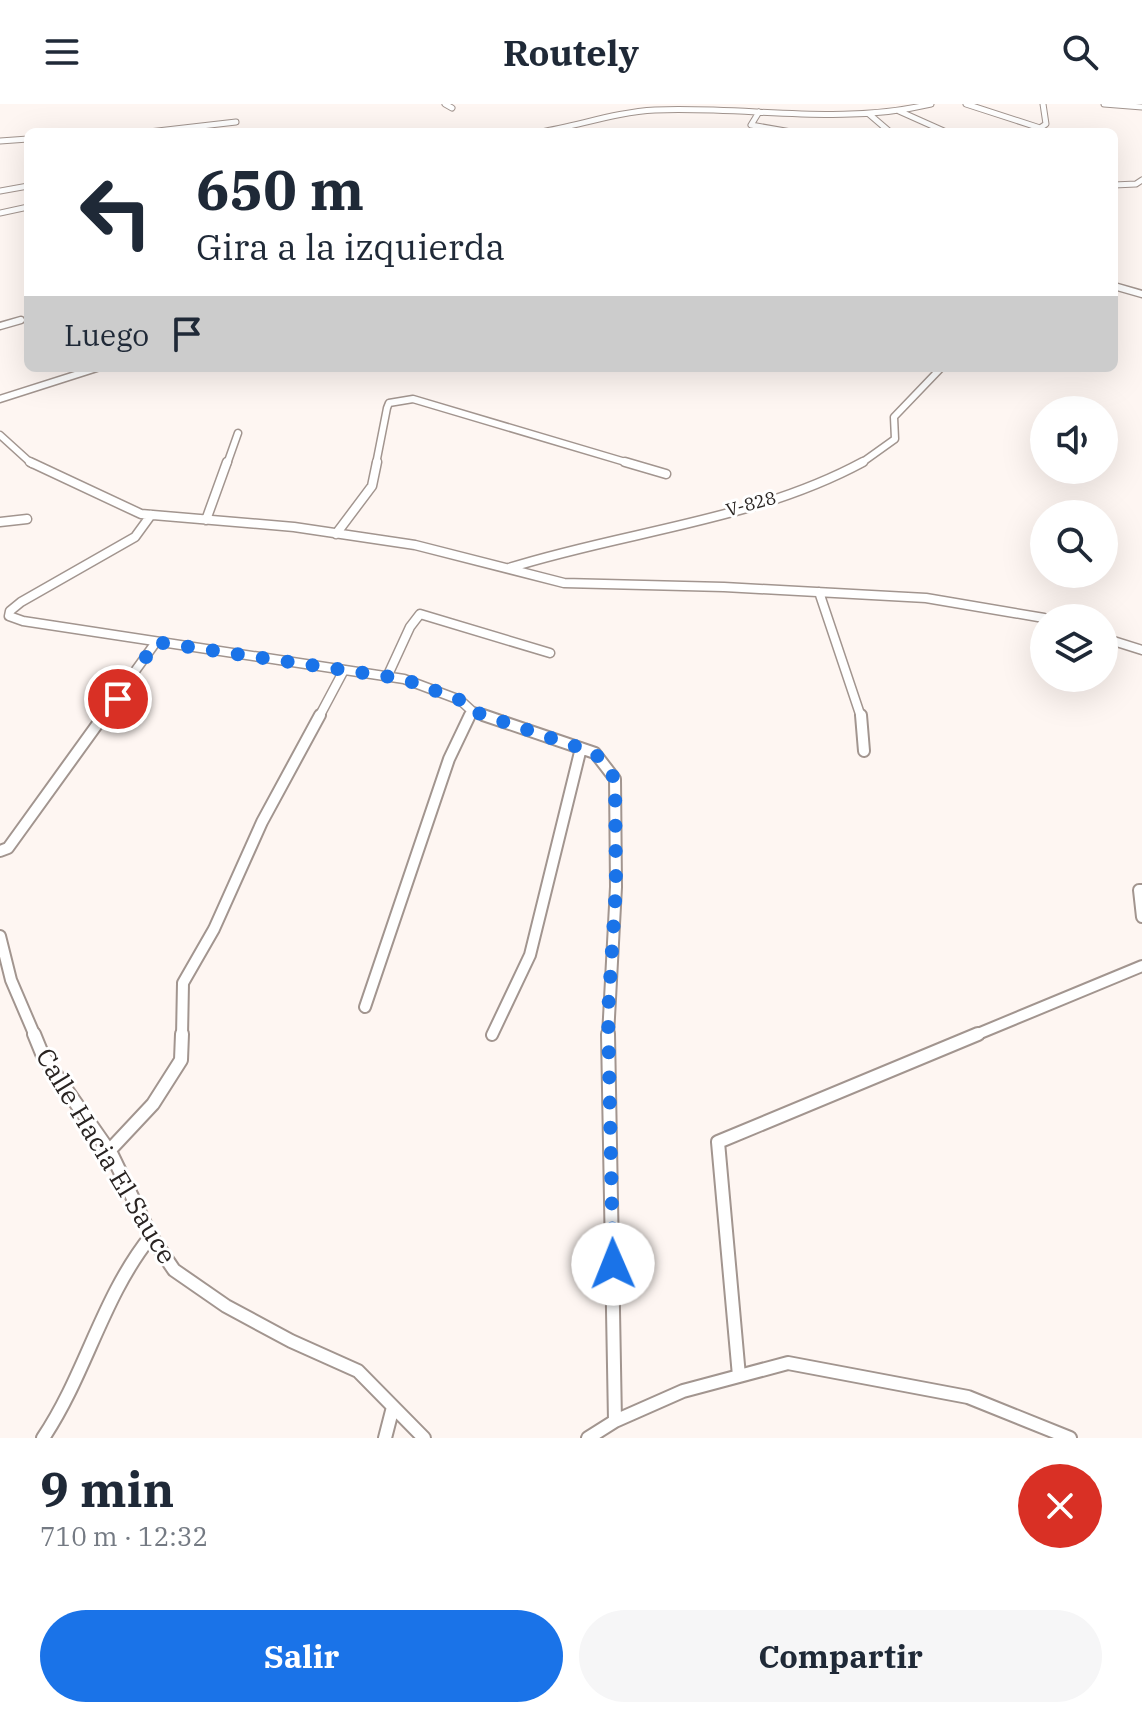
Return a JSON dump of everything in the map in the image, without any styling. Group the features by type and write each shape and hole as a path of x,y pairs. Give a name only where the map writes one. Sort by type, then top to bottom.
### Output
{"street":[{"path":"445,104 452,108"},
{"path":"557,128 624,112 759,112 820,116 899,111 931,104"},
{"path":"966,104 986,109 995,117 1040,128 1046,124 1043,104"},
{"path":"1104,104 1142,107"},
{"path":"899,111 937,128"},
{"path":"759,112 751,125 768,128"},
{"path":"866,113 877,118 886,128"},
{"path":"184,128 236,122"},
{"path":"0,141 24,139"},
{"path":"1118,185 1136,184 1142,180"},
{"path":"0,191 24,187"},
{"path":"0,213 24,208"},
{"path":"1118,287 1142,294"},
{"path":"0,326 21,320"},
{"path":"0,399 84,372"},
{"name":"V-828","path":"509,568 807,489 847,472 875,456 895,439 894,417 918,394 934,372"},
{"path":"336,534 372,486 387,408 389,403 399,399 413,399 666,474"},
{"path":"206,520 238,433"},
{"path":"0,435 32,464 141,514 415,545 564,583 926,598 1030,616"},
{"path":"0,616 135,537 151,515"},
{"path":"0,522 27,519"},
{"path":"819,592 860,707 864,751"},
{"path":"10,611 9,616 23,621 404,679 460,700 472,711 595,753 615,779 616,887 608,1013 615,1421"},
{"path":"387,677 410,627 420,614 550,653"},
{"path":"0,851 8,848 49,795 156,642"},
{"path":"1118,642 1142,650"},
{"path":"108,1152 153,1104 181,1060 183,983 214,929 262,822 344,670"},
{"path":"365,1007 449,759 472,711"},
{"path":"492,1035 530,955 581,748"},
{"path":"1142,890 1139,890 1142,917"},
{"name":"Calle Hacia El Sauce","path":"0,936 11,980 43,1056 108,1152 151,1236 174,1270 226,1306 291,1341 358,1371 424,1438"},
{"path":"739,1376 718,1142 1142,966"},
{"path":"43,1438 66,1403 104,1309 133,1256 151,1236"},
{"path":"588,1438 615,1421 683,1391 788,1363 968,1397 1070,1438"},
{"path":"385,1438 393,1407"}],"route":[{"path":"118,699 156,642 404,679 460,700 472,711 595,753 615,779 616,887 608,1013 613,1264"}]}
